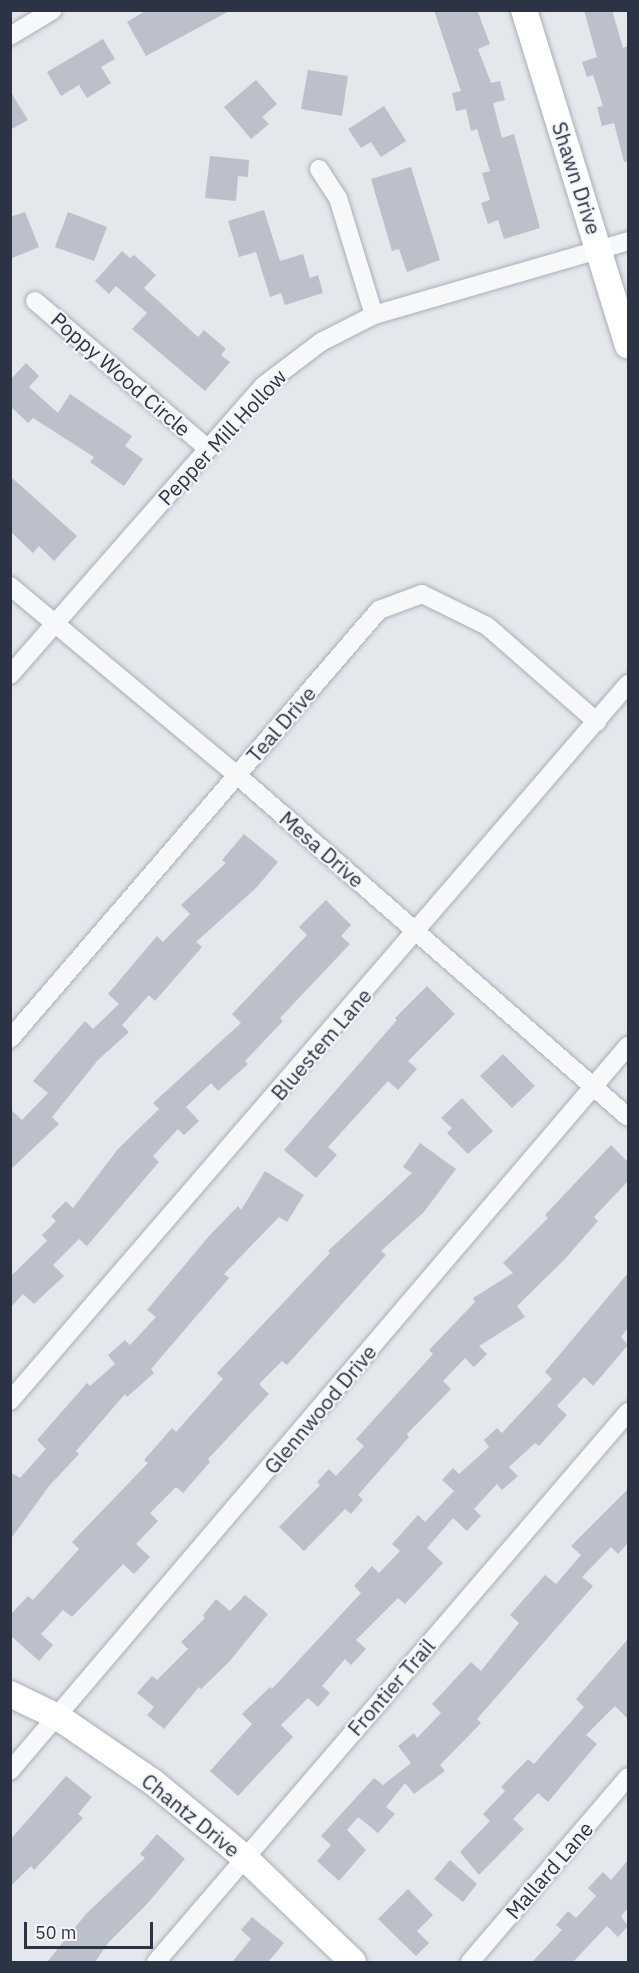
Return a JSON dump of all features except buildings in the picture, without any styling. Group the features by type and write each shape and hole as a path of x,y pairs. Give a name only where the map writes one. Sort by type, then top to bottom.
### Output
{"street":[{"path":"10,36 54,10"},
{"name":"Shawn Drive","path":"524,10 628,345"},
{"path":"319,169 338,198 374,315"},
{"name":"Pepper Mill Hollow","path":"10,675 263,386 321,342 374,315 628,241"},
{"name":"Poppy Wood Circle","path":"35,301 207,448"},
{"name":"Mesa Drive","path":"10,586 237,775 628,1117"},
{"name":"Teal Drive","path":"10,1039 379,610 422,594 487,626 597,722"},
{"name":"Bluestem Lane","path":"10,1401 418,933 628,684"},
{"name":"Glennwood Drive","path":"10,1771 628,1046"},
{"name":"Frontier Trail","path":"156,1962 628,1412"},
{"name":"Chantz Drive","path":"10,1694 58,1717 153,1782 244,1857 353,1962"},
{"name":"Mallard Lane","path":"470,1962 628,1777"}]}
